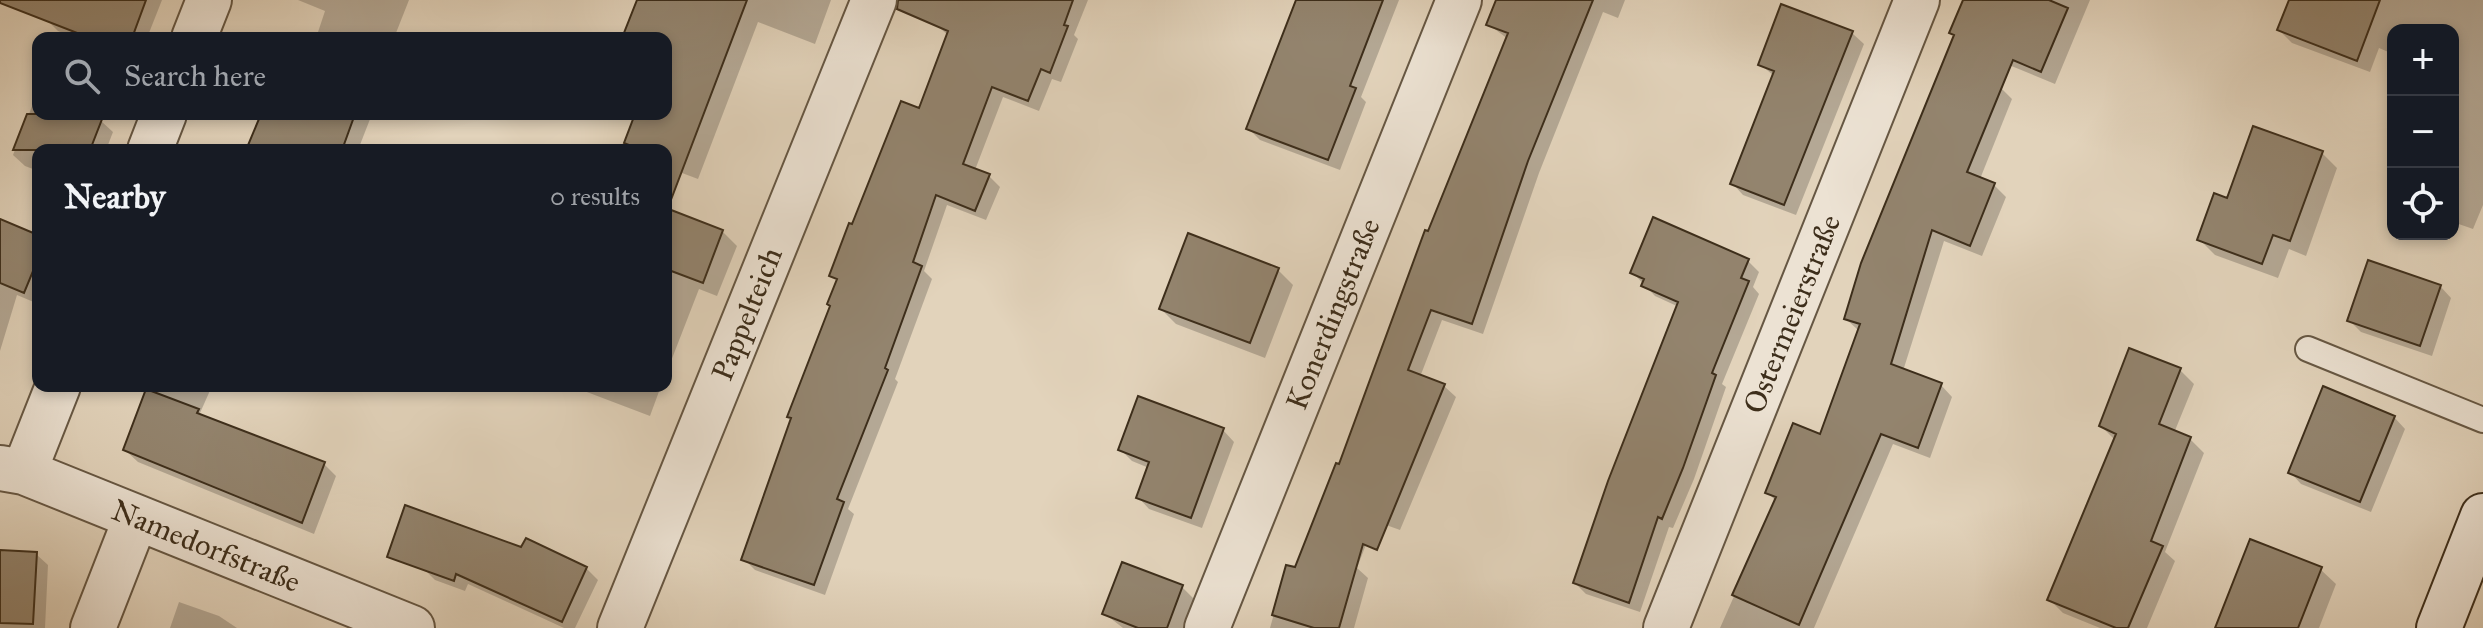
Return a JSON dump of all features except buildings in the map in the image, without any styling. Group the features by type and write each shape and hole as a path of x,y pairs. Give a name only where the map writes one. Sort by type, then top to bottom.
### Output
{"street":[{"path":"196,32 209,0"},
{"name":"Pappelteich","path":"620,628 874,0"},
{"name":"Konerdingstraße","path":"1207,628 1459,0"},
{"name":"Ostermeierstraße","path":"1666,628 1917,0"},
{"path":"152,144 162,120"},
{"path":"12,470 55,392"},
{"name":"Namedorfstraße","path":"12,470 412,628"},
{"path":"2439,628 2483,516"},
{"path":"93,628 136,518"}],"lane":[{"path":"2308,349 2483,420"}]}
